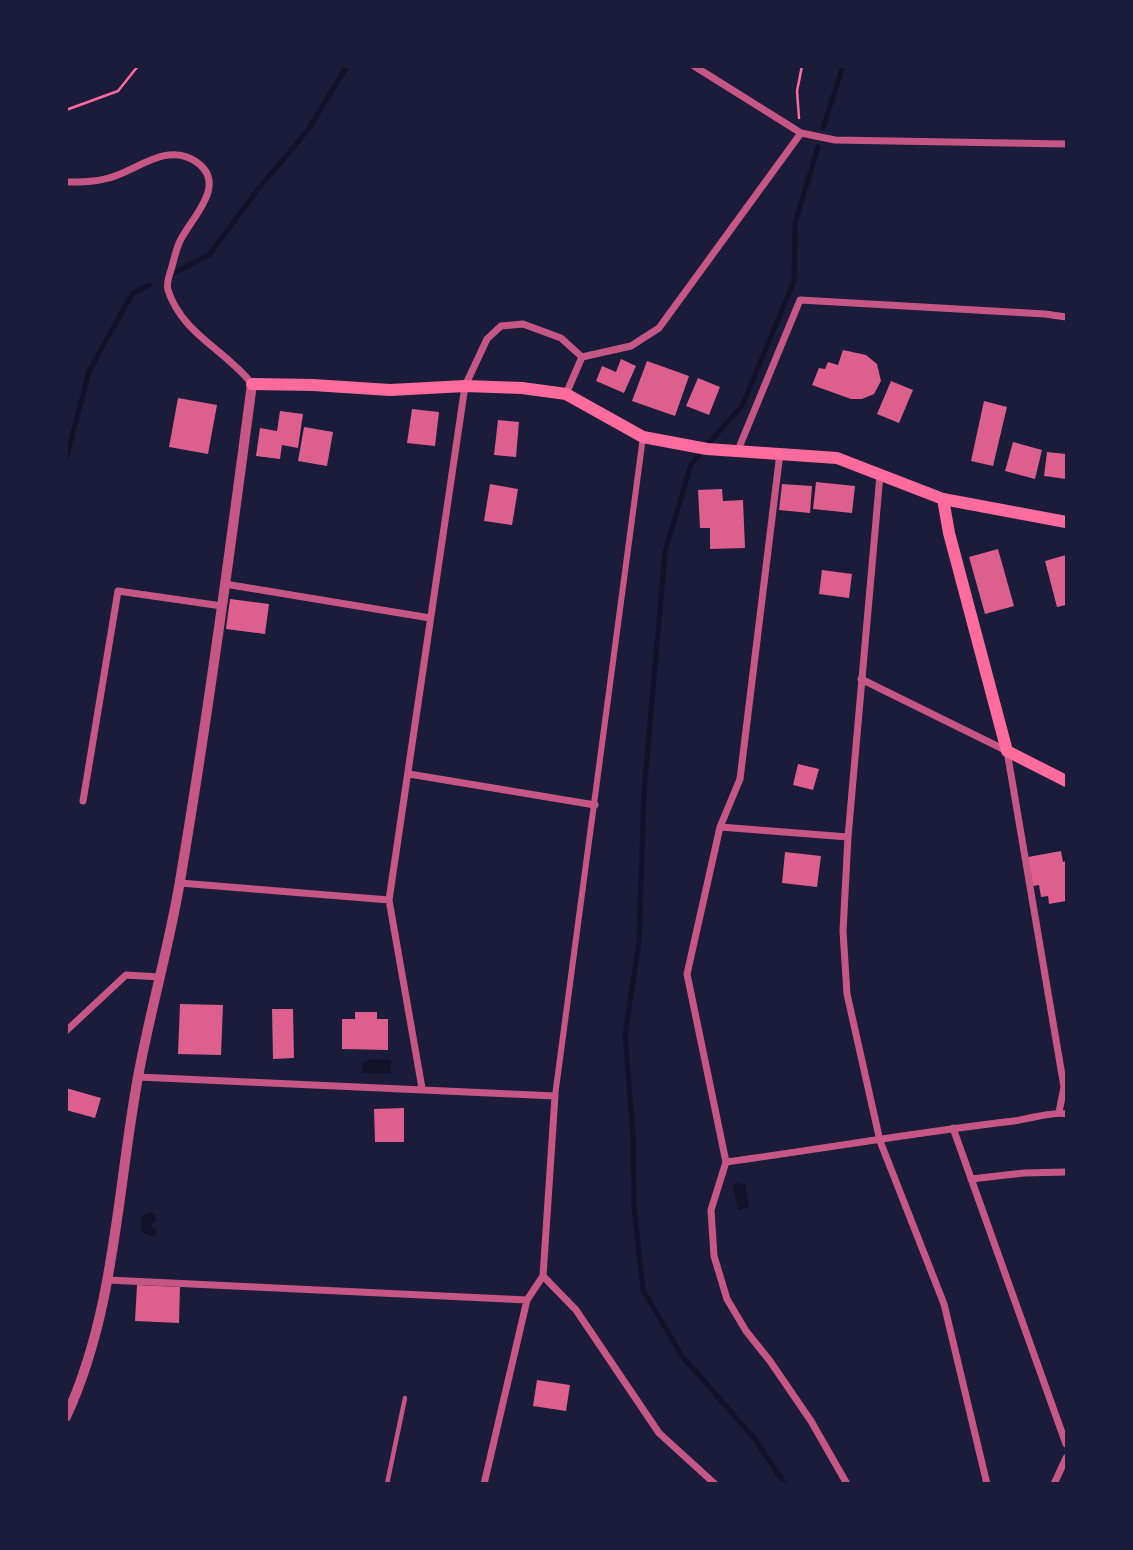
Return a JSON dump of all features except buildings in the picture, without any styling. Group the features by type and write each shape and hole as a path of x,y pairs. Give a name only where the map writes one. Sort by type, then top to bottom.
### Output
{"main road":[{"path":"252,384 390,390 465,386 522,388 566,394 643,437 707,449 837,458 943,499 1066,522"},
{"path":"943,499 949,533 1007,751 1066,781"}],"street":[{"path":"694,66 801,132 835,140 1066,144"},
{"path":"582,357 631,346 659,328 801,132"},
{"path":"66,181 87,182 110,178 156,157 171,156 194,161 204,170 209,181 209,195 180,241 166,286 177,311 192,330 243,373 252,384 180,883 138,1077 108,1279 94,1339 66,1417"},
{"path":"738,450 800,300 1066,317"},
{"path":"422,1088 389,901 465,386 486,339 501,326 523,324 561,338 582,357"},
{"path":"566,394 582,357"},
{"path":"484,1483 527,1300 543,1276 555,1096 643,437"},
{"path":"780,453 740,779 720,827 687,974 726,1162 710,1210 714,1256 727,1299 746,1331 811,1421 847,1483"},
{"path":"880,475 848,837 844,931 847,994 880,1141 944,1304 988,1483"},
{"path":"225,584 430,618"},
{"path":"83,802 118,591 222,606"},
{"path":"726,1162 1063,1113 1063,1087 1007,751 862,680"},
{"path":"409,774 595,804"},
{"path":"720,827 848,837"},
{"path":"180,883 389,901"},
{"path":"66,1031 125,975 159,977"},
{"path":"138,1077 555,1096"},
{"path":"953,1128 1066,1444"},
{"path":"971,1179 1066,1172"},
{"path":"543,1276 576,1310 659,1433 715,1483"},
{"path":"108,1279 527,1300"},
{"path":"1054,1483 1066,1458"}],"lane":[{"path":"387,1483 405,1398"}],"path":[{"path":"66,110 118,91 138,66"},
{"path":"801,132 797,91 802,66"}],"shaded area":[{"path":"370,1059 391,1060 391,1074 362,1073 363,1064"},
{"path":"739,1182 745,1184 749,1207 738,1210 733,1186"},
{"path":"150,1212 155,1214 156,1220 150,1226 156,1230 155,1237 145,1234 141,1229 142,1216"}],"waterway":[{"path":"168,276 209,255 259,188 308,130 347,66"},
{"path":"823,128 843,66"},
{"path":"709,443 742,406 794,281 795,223 818,147"},
{"path":"66,460 89,371 132,294 149,285"},
{"path":"699,455 691,464 665,552 644,792 639,942 625,1035 633,1133 634,1206 643,1290 682,1356 754,1438 785,1484"}]}
